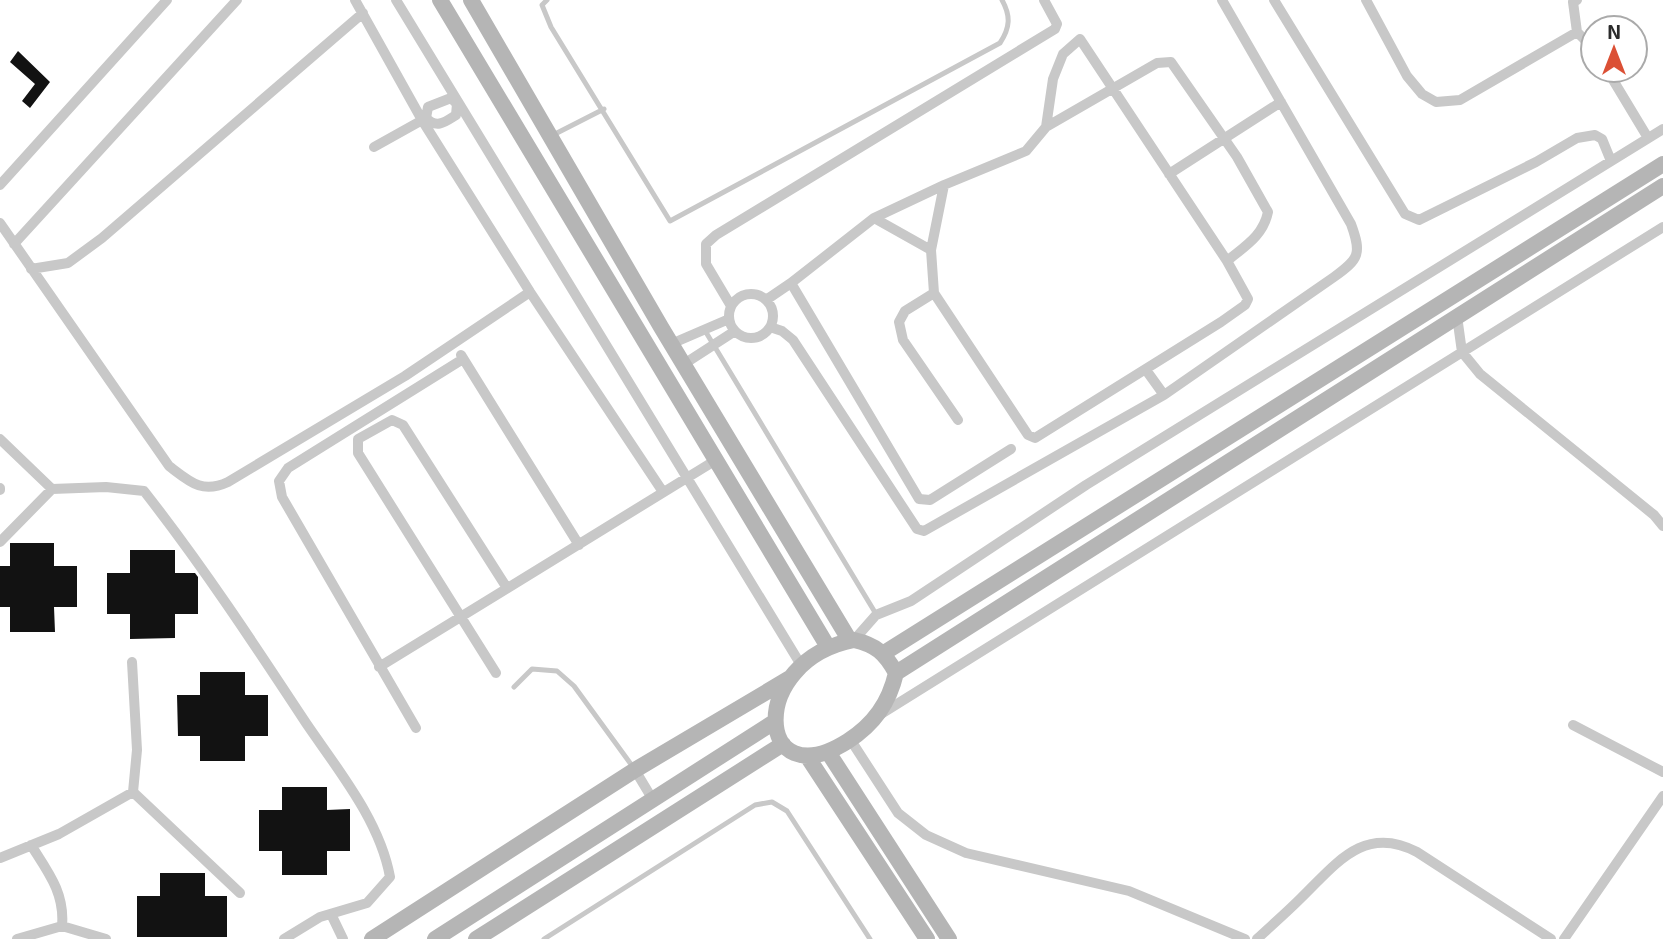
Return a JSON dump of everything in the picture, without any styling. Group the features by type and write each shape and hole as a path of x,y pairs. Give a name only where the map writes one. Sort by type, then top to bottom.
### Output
{"street":[{"path":"0,185 167,0"},
{"path":"14,244 237,0"},
{"path":"355,0 530,292 663,492"},
{"path":"396,0 801,664"},
{"path":"440,0 828,647"},
{"path":"471,0 671,344 852,640"},
{"path":"731,306 747,294 766,300 773,313 770,327 753,338 734,331 729,319 731,306 706,264 706,244 716,235 1053,31 1057,24 1044,0"},
{"path":"770,327 782,331 793,340 921,531 928,530 1164,395 1356,259 1358,249 1351,224 1222,0"},
{"path":"1275,0 1405,214 1419,220 1577,138 1595,135 1602,139 1611,161"},
{"path":"1366,0 1407,76 1422,94 1436,102 1460,100 1577,32 1573,19 1573,2 1577,0"},
{"path":"32,269 68,263 102,238 363,13"},
{"path":"1053,31 1067,49"},
{"path":"766,300 874,218 944,185 1026,151 1037,142 1046,127 1053,79 1067,49 1077,39 1082,40 1227,261 1248,295 1245,305 1146,370 1038,437 1031,438 934,293 931,250 944,185"},
{"path":"1046,127 1167,60 1224,138 1268,212 1265,225 1258,236 1227,261"},
{"path":"1615,84 1648,138"},
{"path":"374,147 424,119 428,107 444,98 451,98 459,103"},
{"path":"1169,174 1281,102"},
{"path":"424,119 441,124 456,115 459,103"},
{"path":"515,126 538,116"},
{"path":"852,640 876,615 911,601 1086,485 1663,129"},
{"path":"884,653 1663,164"},
{"path":"896,673 1663,186"},
{"path":"874,218 931,250"},
{"path":"0,223 169,466 200,488 214,489 228,482 455,343 530,292"},
{"path":"878,716 892,691 896,673 884,653 871,644 852,640 828,647 801,664 776,701 774,722 782,744 794,753 807,756 828,752 850,739 878,716 1663,227"},
{"path":"791,283 919,499 930,500 1011,449"},
{"path":"934,293 905,310 899,322 900,329 903,340 958,419"},
{"path":"1457,316 1462,352 1480,374 1654,515 1663,526"},
{"path":"671,344 729,319"},
{"path":"684,364 734,331"},
{"path":"455,343 579,545"},
{"path":"416,728 282,497 279,481 288,468 463,359"},
{"path":"1146,370 1164,395"},
{"path":"496,673 358,453 358,439 392,420 403,425 507,588"},
{"path":"0,439 52,489"},
{"path":"379,667 716,460"},
{"path":"0,542 52,489 106,487 144,491 232,610 349,787 385,852 390,877 367,903 331,914 284,939"},
{"path":"132,662 137,750 133,792"},
{"path":"372,939 635,770 790,678"},
{"path":"435,939 774,722"},
{"path":"1573,725 1663,772"},
{"path":"850,739 898,813 926,835 966,853 1129,891 1245,939"},
{"path":"476,939 782,744"},
{"path":"828,752 949,939"},
{"path":"807,756 927,939"},
{"path":"635,770 653,800"},
{"path":"0,858 58,834 133,792"},
{"path":"133,792 240,892"},
{"path":"1564,939 1663,796"},
{"path":"1257,939 1328,868 1364,846 1383,841 1401,844 1417,852 1550,939"},
{"path":"31,845 57,885 64,906 62,926"},
{"path":"331,914 343,939"},
{"path":"17,939 62,926 106,939"}],"lane":[{"path":"543,2 551,27 604,109 670,221 1000,43 1009,29 1008,10 1002,0"},
{"path":"550,136 604,109"},
{"path":"704,329 876,615"},
{"path":"514,687 532,669 557,671 574,685 635,770"},
{"path":"544,939 555,936 755,805 772,802 787,811 870,939"}],"building":[{"path":"18,51 50,82 30,108 22,101 35,84 10,62"},
{"path":"10,543 54,543 54,566 77,566 77,607 54,607 55,632 10,632 10,607 0,607 0,566 10,566"},
{"path":"130,550 175,550 175,573 195,573 198,577 198,614 175,614 175,638 130,639 130,614 107,614 107,573 130,573"},
{"path":"200,672 245,672 245,695 268,695 268,736 245,736 245,761 200,761 200,736 178,736 177,695 200,695"},
{"path":"282,787 327,787 327,810 350,809 350,851 327,851 327,875 282,875 282,851 259,851 259,810 282,810"},
{"path":"160,873 205,873 205,896 227,896 227,937 137,937 137,896 160,896"}]}
